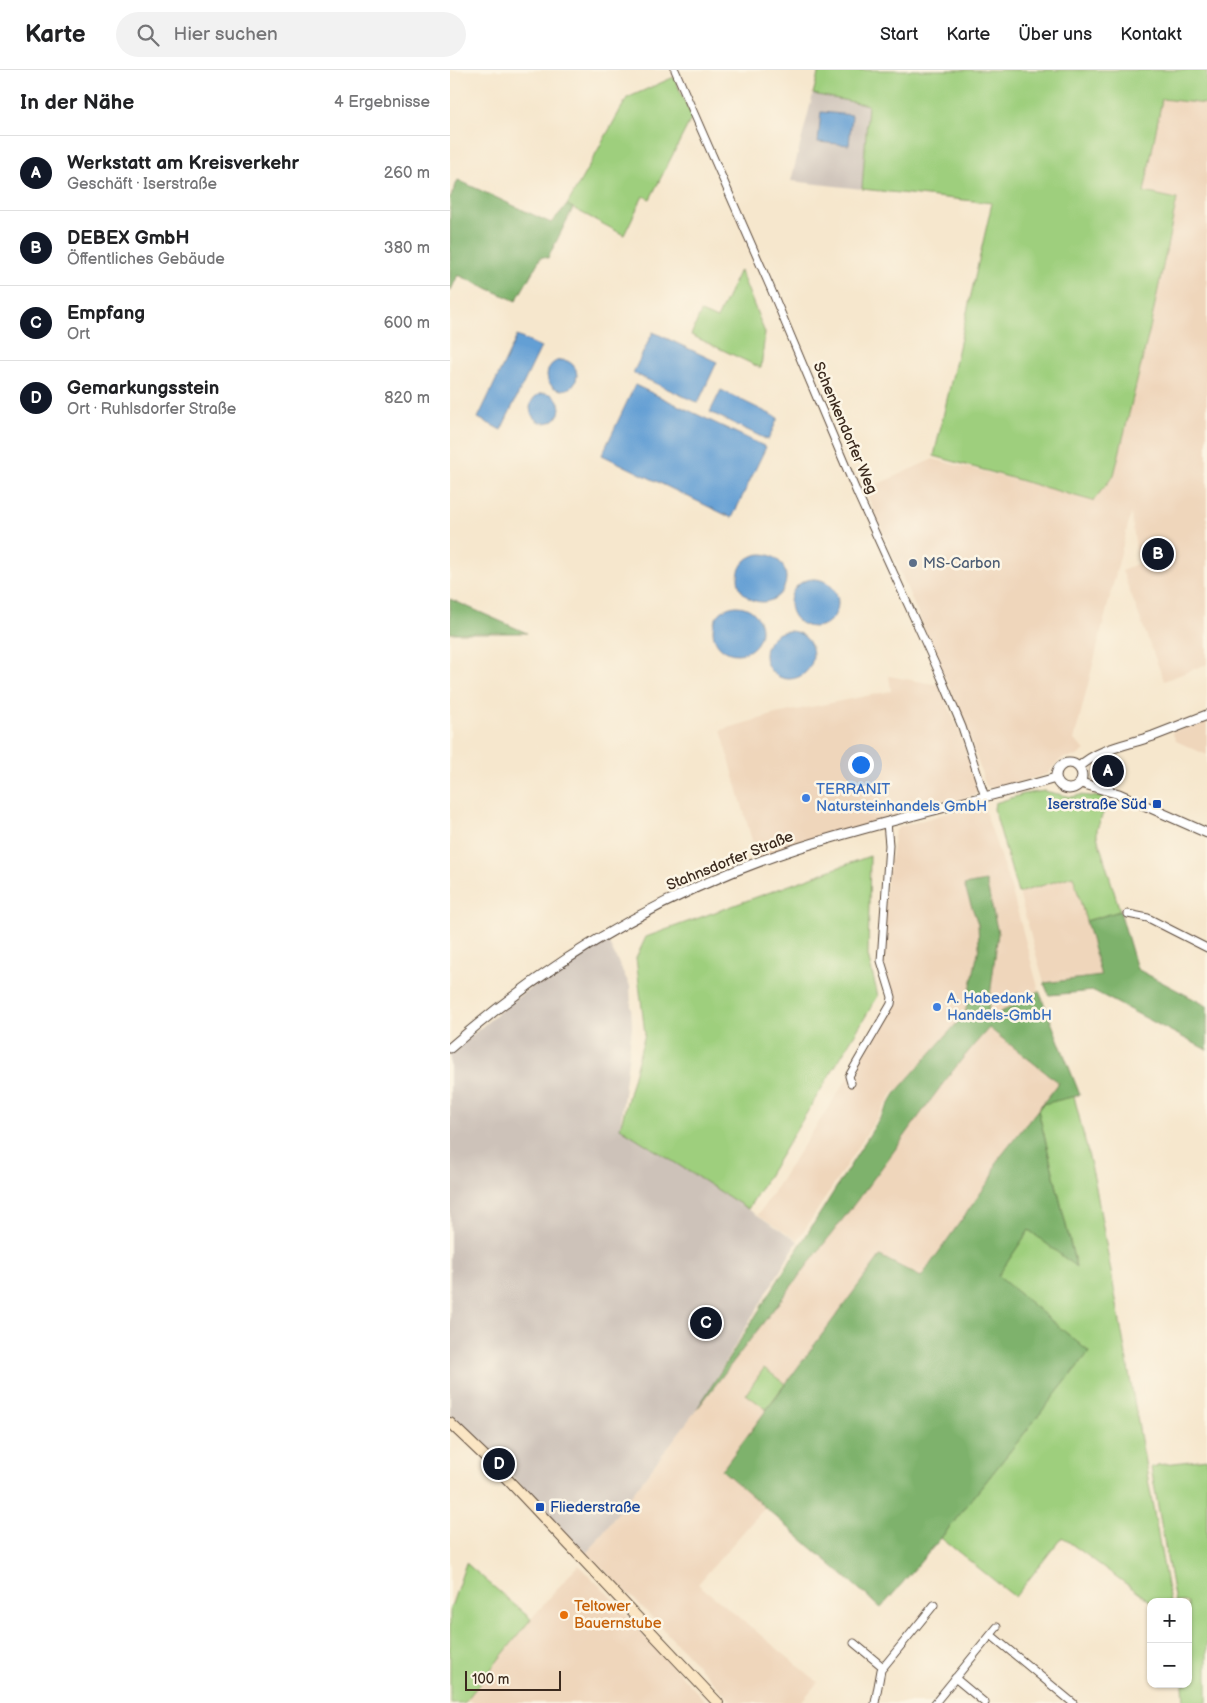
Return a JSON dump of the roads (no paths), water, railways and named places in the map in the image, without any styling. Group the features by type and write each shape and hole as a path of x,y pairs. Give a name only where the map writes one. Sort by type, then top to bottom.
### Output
{"main road":[{"path":"450,1423 495,1466 718,1703"}],"street":[{"name":"Schenkendorfer Weg","path":"675,70 771,289 857,494 941,677 962,727 985,797"},
{"path":"1079,767 1103,750 1138,740 1207,715"},
{"path":"1072,763 1079,767 1082,774 1080,782 1075,788 1067,789 1060,785 1056,778 1059,768 1065,764 1072,763"},
{"name":"Stahnsdorfer Straße","path":"450,1048 500,1006 576,952 646,912 715,879 799,848 1056,778"},
{"path":"1080,782 1119,794 1207,833"},
{"path":"851,1083 849,1076 885,1016 892,997 881,961 888,845 887,823"},
{"path":"1128,914 1148,918 1207,948"},
{"path":"875,1703 881,1670 934,1605"},
{"path":"935,1703 997,1627"},
{"path":"991,1635 1074,1703"},
{"path":"854,1643 884,1667"},
{"path":"955,1678 985,1703"}],"water":[{"path":"821,112 852,115 849,145 818,142"},
{"path":"653,332 717,362 698,403 633,373"},
{"path":"517,336 541,347 501,430 478,418"},
{"path":"562,360 573,364 577,375 573,386 562,390 551,386 547,375 551,364"},
{"path":"635,385 766,447 732,518 602,455"},
{"path":"721,390 778,418 768,440 710,412"},
{"path":"545,393 556,397 560,408 556,419 545,423 534,419 530,408 534,397"},
{"path":"762,554 771,556 779,561 784,569 786,578 784,587 779,595 771,600 762,602 753,600 745,595 740,587 738,578 740,569 745,561 753,556"},
{"path":"814,579 823,581 831,586 836,594 838,603 836,612 831,620 823,625 814,627 805,625 797,620 792,612 790,603 792,594 797,586 805,581"},
{"path":"737,606 746,608 754,613 759,621 761,630 759,639 754,647 746,652 737,654 728,652 720,647 715,639 713,630 715,621 720,613 728,608"},
{"path":"789,631 798,633 806,638 811,646 813,655 811,664 806,672 798,677 789,679 780,677 772,672 767,664 765,655 767,646 772,638 780,633"}],"place":[{"name":"DEBEX GmbH","path":"1158,554"},
{"name":"MS-Carbon","path":"913,563"},
{"name":"Werkstatt am Kreisverkehr","path":"1108,771"},
{"name":"TERRANIT Natursteinhandels GmbH","path":"806,798"},
{"name":"Iserstraße Süd","path":"1157,804"},
{"name":"A. Habedank Handels-GmbH","path":"937,1007"},
{"name":"Empfang","path":"706,1323"},
{"name":"Gemarkungsstein","path":"499,1464"},
{"name":"Fliederstraße","path":"540,1507"},
{"name":"Teltower Bauernstube","path":"564,1615"}]}
